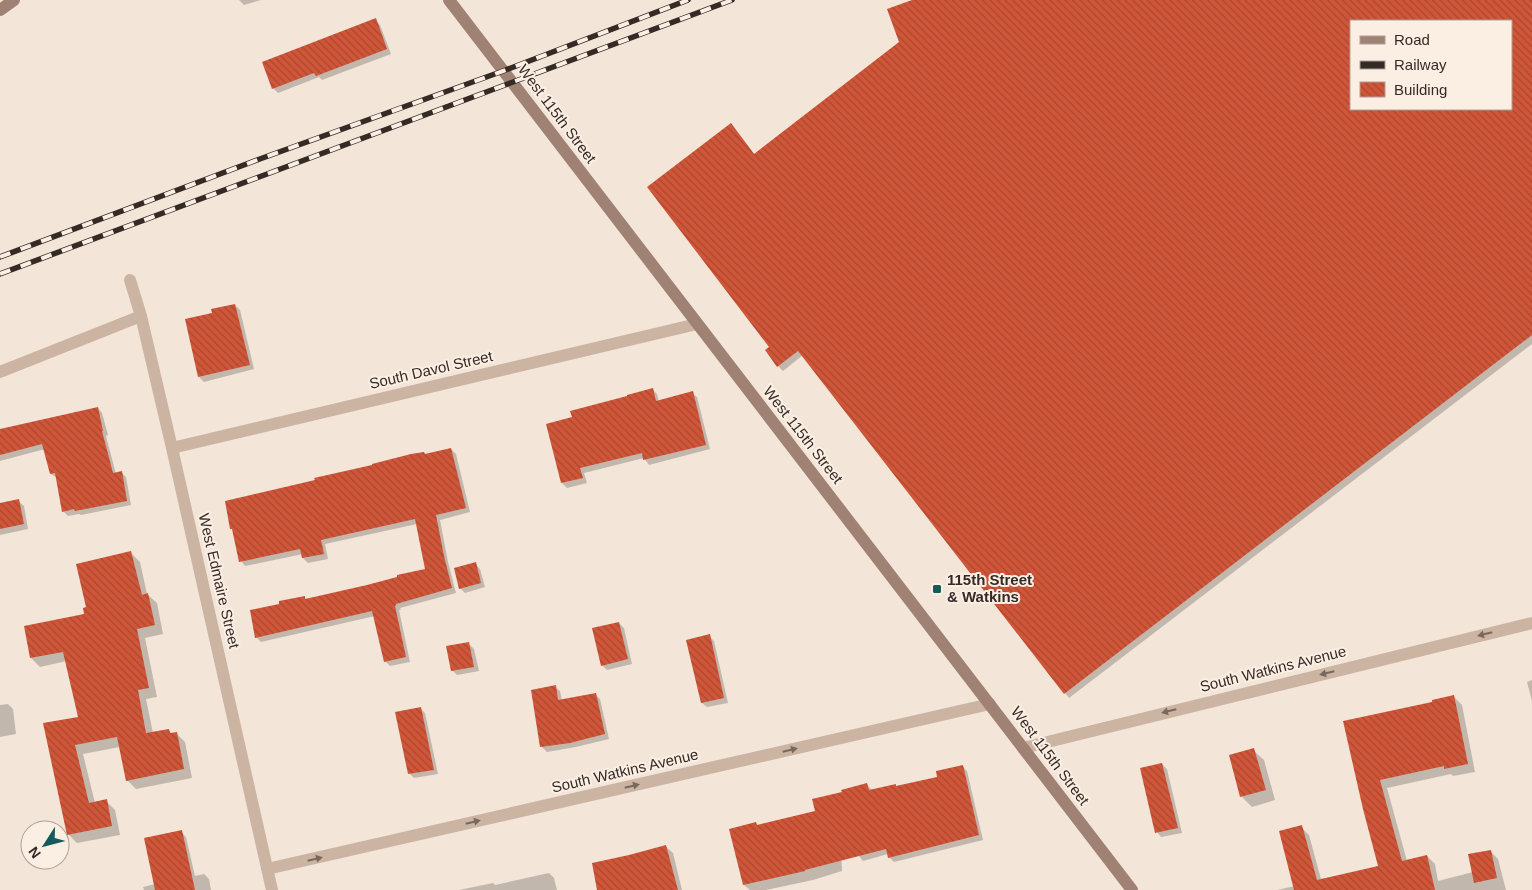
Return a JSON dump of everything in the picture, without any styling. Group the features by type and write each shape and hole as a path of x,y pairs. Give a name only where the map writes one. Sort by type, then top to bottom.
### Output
{"street":[{"path":"0,10 14,0"},
{"name":"West 115th Street","path":"449,0 1132,890"},
{"name":"West Edmaire Street","path":"130,280 141,316 172,448 272,890"},
{"path":"0,372 141,316"},
{"name":"South Davol Street","path":"172,448 697,324"},
{"name":"South Watkins Avenue","path":"1023,748 1532,623"},
{"name":"South Watkins Avenue","path":"267,870 990,704"}],"building":[{"path":"912,0 1532,0 1532,335 1064,694 798,351 777,367 765,350 769,347 647,187 731,123 754,154 899,42 887,9"},
{"path":"376,18 387,49 316,76 314,73 272,89 262,62"},
{"path":"235,304 250,365 198,377 185,319 212,313 211,309"},
{"path":"653,388 656,401 693,391 706,445 643,460 642,453 580,468 583,478 561,483 546,424 572,417 570,411"},
{"path":"98,407 113,473 122,471 127,501 62,512 55,473 50,474 42,444 0,455 0,429"},
{"path":"451,448 466,508 436,515 452,588 396,604 406,657 384,662 372,611 255,638 250,610 279,604 279,601 305,596 305,599 367,585 397,577 397,575 425,569 415,519 321,540 324,554 302,558 300,549 239,562 225,501 315,480 314,478 411,454 424,452 425,454"},
{"path":"19,499 24,524 0,529 0,503"},
{"path":"131,551 142,595 148,593 155,625 137,629 149,688 138,690 146,733 169,729 170,733 177,732 184,769 126,781 117,737 75,745 89,803 107,799 112,826 70,834 70,820 64,820 43,723 78,717 63,652 30,658 24,626 84,614 83,608 86,607 76,564"},
{"path":"476,562 481,583 459,589 454,568"},
{"path":"619,622 628,659 601,666 592,628"},
{"path":"710,634 724,698 701,703 686,640"},
{"path":"469,642 474,667 451,671 446,646"},
{"path":"556,685 558,700 596,693 605,734 570,743 540,747 531,690"},
{"path":"1454,695 1468,764 1444,769 1444,766 1380,780 1402,861 1427,855 1435,890 1294,890 1279,831 1302,825 1317,880 1378,866 1343,721 1432,702 1432,700"},
{"path":"421,707 434,770 408,774 395,712"},
{"path":"1254,748 1266,790 1240,797 1229,755"},
{"path":"1162,763 1178,828 1155,833 1140,768"},
{"path":"963,765 979,835 888,858 886,849 805,871 743,885 729,829 756,822 757,825 815,811 812,799 842,792 841,790 867,783 869,790 896,784 896,786 937,777 936,771"},
{"path":"182,830 195,890 155,890 144,838"},
{"path":"666,845 678,890 597,890 592,863"},
{"path":"1491,850 1497,878 1474,883 1468,854"}],"railway":[{"path":"0,257 257,160 503,71 688,0"},
{"path":"0,274 732,0"}],"place":[{"name":"115th Street & Watkins","path":"937,589"}]}
